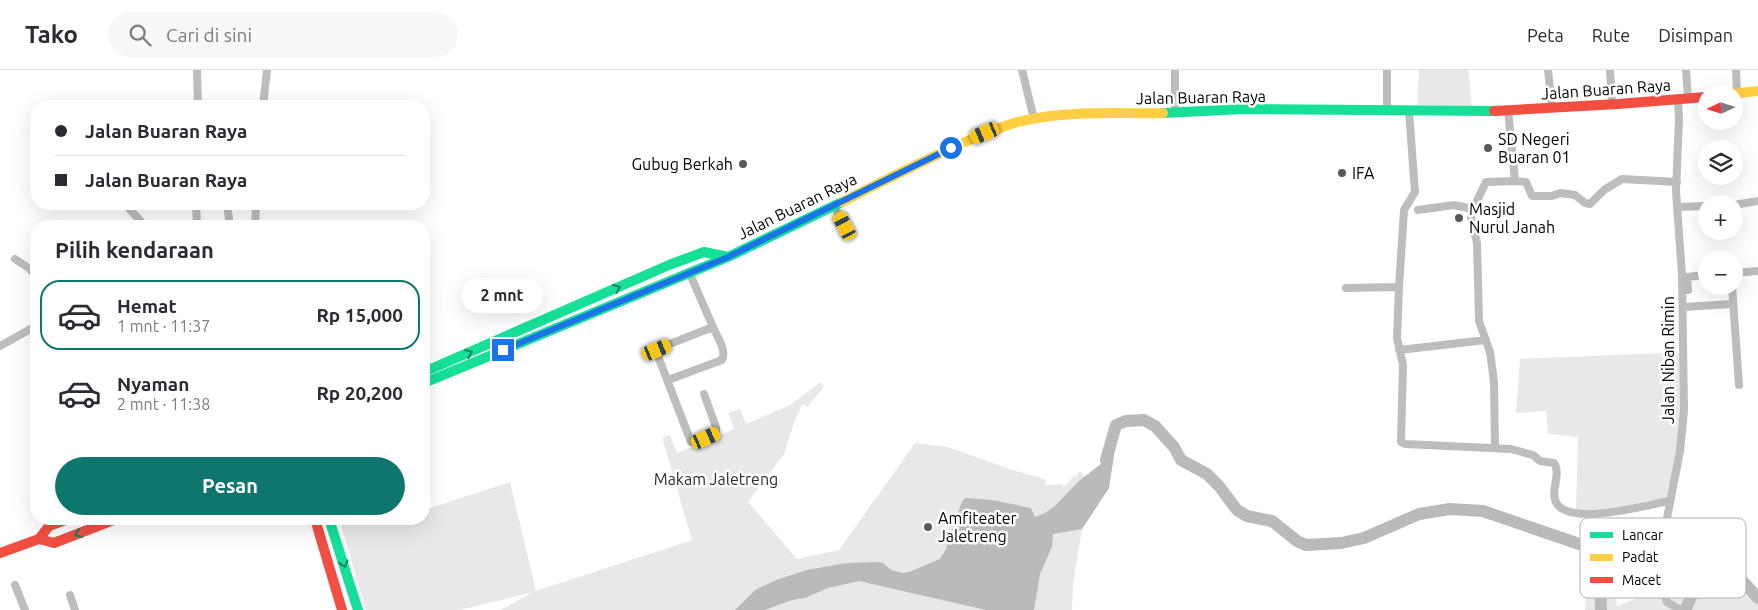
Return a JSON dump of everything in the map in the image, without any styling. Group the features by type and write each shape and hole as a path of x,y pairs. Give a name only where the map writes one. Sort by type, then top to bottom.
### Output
{"main road":[{"path":"1743,92 1758,91"},
{"name":"Jalan Buaran Raya","path":"430,380 728,257 834,206 890,176 951,148 999,128 1034,118 1082,114 1244,110 1508,110 1612,105 1698,97"},
{"name":"Jalan Buaran Raya","path":"430,369 704,252 728,257"},
{"path":"40,539 52,525"},
{"path":"0,553 40,539 54,543 100,525"},
{"path":"317,525 342,610"},
{"path":"331,525 358,610"}],"street":[{"path":"197,70 198,100"},
{"path":"264,100 267,70"},
{"path":"1022,70 1034,118"},
{"path":"1175,70 1175,113"},
{"path":"1387,70 1387,111"},
{"path":"1548,70 1552,108"},
{"path":"1610,70 1612,105"},
{"name":"Jalan Niban Rimin","path":"1666,518 1680,451 1684,410 1683,307 1676,182 1679,119 1686,70"},
{"path":"1735,85 1736,70"},
{"path":"1508,110 1515,181"},
{"path":"1409,111 1415,192 1404,210 1399,287 1397,338 1403,365 1401,442 1405,444 1511,449 1533,455 1540,461 1554,463 1557,470 1556,503 1563,510 1576,514 1593,514 1669,501"},
{"path":"1495,448 1494,382 1490,352 1479,321 1477,243 1471,218 1473,209 1486,182 1526,182 1532,196 1552,196 1560,193 1575,195 1585,203 1590,204 1604,190 1622,179 1676,182"},
{"path":"1743,204 1758,201"},
{"path":"1418,210 1454,205 1473,209"},
{"path":"834,206 849,235"},
{"path":"1678,207 1698,206"},
{"path":"130,210 141,220"},
{"path":"15,259 30,269"},
{"path":"1743,272 1758,271"},
{"path":"668,380 722,360 724,355 689,272"},
{"path":"1688,290 1687,277 1698,276"},
{"path":"1346,288 1399,287"},
{"path":"1732,295 1739,385"},
{"path":"1683,307 1733,304"},
{"path":"704,394 716,427 716,433 697,442 691,442 656,351 713,327"},
{"path":"0,346 30,329"},
{"path":"1400,350 1486,340"},
{"path":"15,584 25,610"},
{"path":"70,595 75,610"},
{"name":"Jalan Niban Rimin","path":"1666,598 1667,602 1679,609"}],"green space":[{"path":"1419,70 1468,70 1472,106 1417,105"},
{"path":"1687,352 1683,419 1669,500 1576,513 1578,437 1548,434 1546,411 1516,413 1520,359"},
{"name":"Makam Jaletreng","path":"821,382 824,387 807,407 803,404 796,417 784,454 748,502 797,559 839,550 915,443 948,447 1012,470 1045,479 1045,485 1062,484 1064,487 1080,471 1084,476 1109,488 1082,529 1073,584 1072,610 501,610 533,592 460,610 366,610 341,525 430,525 430,508 510,482 536,591 692,540 662,437 670,435 677,453 734,429 728,413 740,409 746,424 790,405"},
{"path":"1746,584 1751,596 1758,602 1758,610 1585,610 1586,598 1616,598 1617,606 1637,598 1746,598"}],"shaded area":[{"path":"1108,441 1115,449 1109,488 1082,529 1053,534 1052,547 1040,574 1034,610 986,610 859,581 828,588 805,598 792,600 765,610 735,610 755,590 776,580 807,570 846,563 879,562 891,570 902,573 940,559 946,549 961,504 967,498 992,500 1031,508 1035,517 1045,513 1055,506 1079,481 1102,463"}],"waterway":[{"path":"1106,460 1116,425 1126,421 1144,420 1155,426 1174,447 1181,460 1207,474 1219,486 1237,510 1247,516 1272,521 1297,541 1306,545 1341,543 1364,538 1419,514 1450,509 1483,511 1580,544"},
{"path":"1746,584 1758,598"},
{"path":"1601,598 1601,610"},
{"path":"1685,610 1691,598"}],"traffic: fast":[{"path":"1163,113 1244,109 1494,111"},
{"path":"430,381 728,257 842,202"},
{"path":"430,369 669,265 704,252 728,257"},
{"path":"331,525 358,610"}],"traffic: slow":[{"path":"1743,93 1758,91"},
{"path":"842,202 956,146 1016,123 1057,115 1163,113"}],"traffic: jam":[{"path":"1494,111 1698,98"},
{"path":"0,553 39,539 52,525"},
{"path":"39,539 54,543 100,525"},
{"path":"317,525 342,610"}],"place":[{"name":"SD Negeri Buaran 01","path":"1488,148"},
{"name":"Gubug Berkah","path":"743,164"},
{"name":"IFA","path":"1342,173"},
{"name":"Masjid Nurul Janah","path":"1459,218"},
{"name":"Amfiteater Jaletreng","path":"928,527"}],"route":[{"path":"503,350 728,257 834,206 890,176 951,148"}]}
